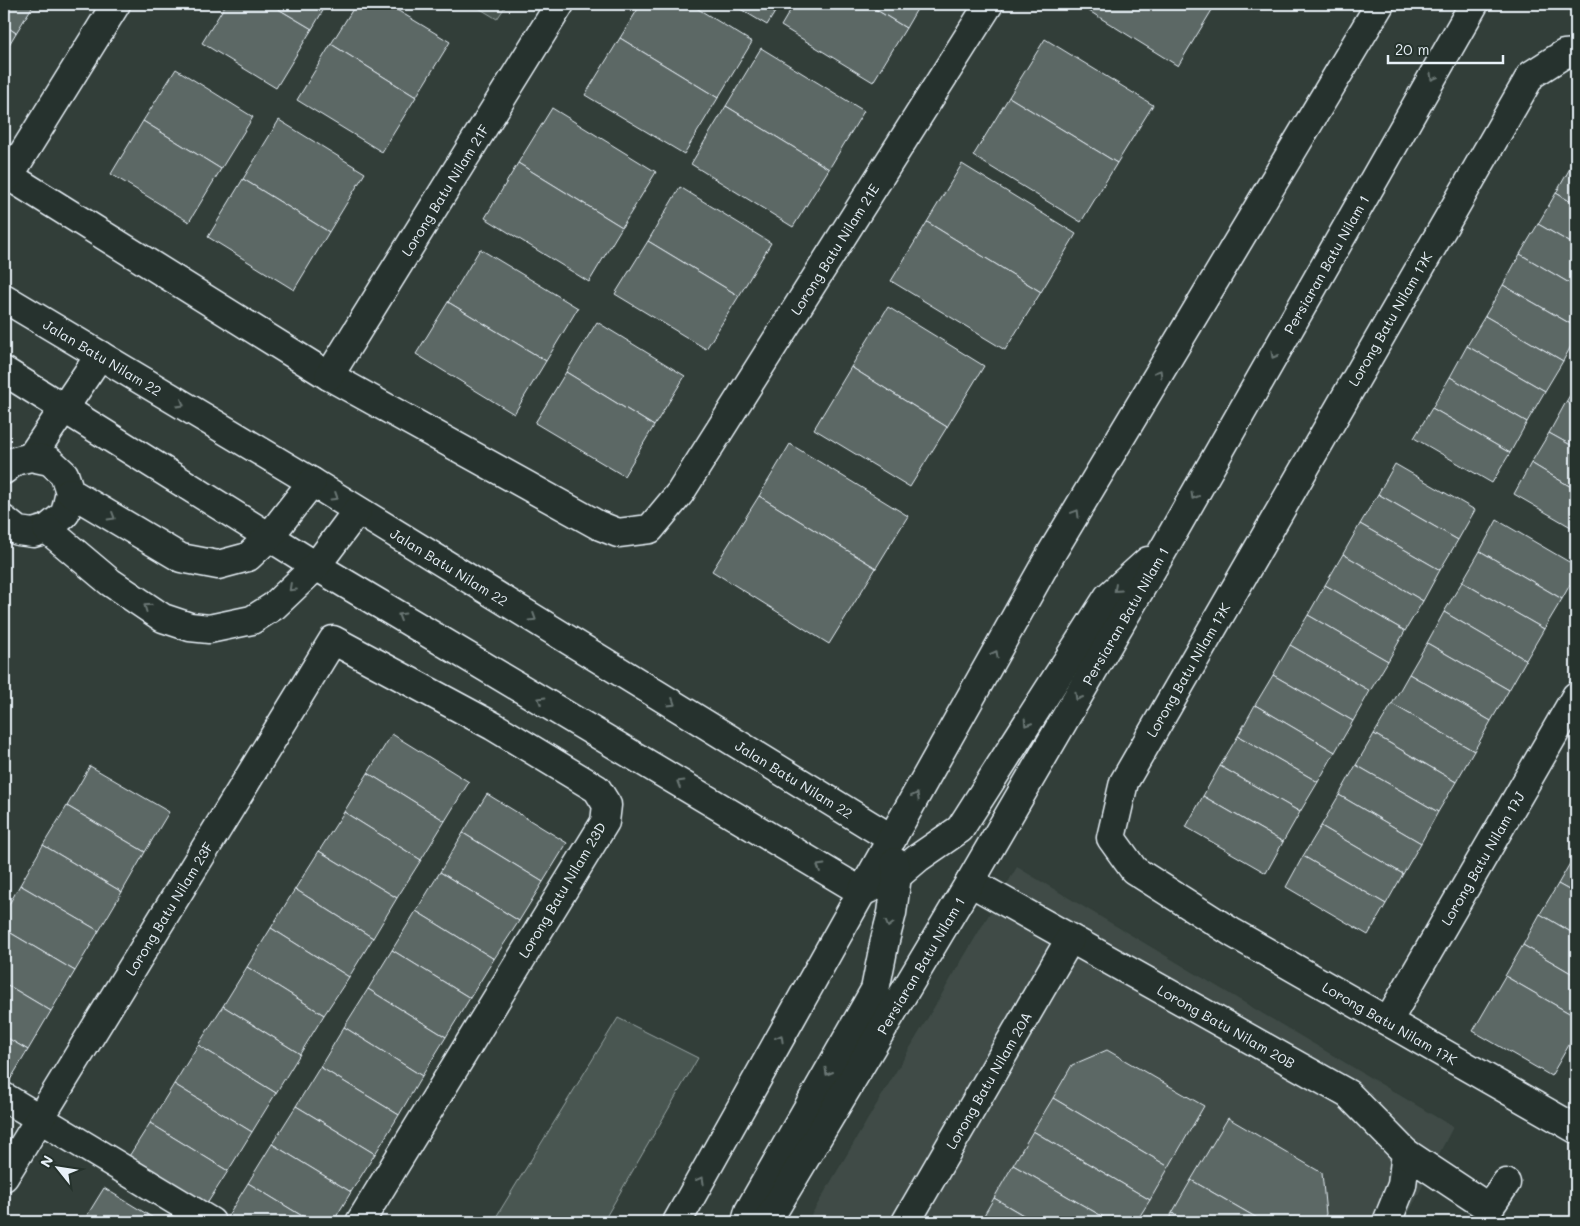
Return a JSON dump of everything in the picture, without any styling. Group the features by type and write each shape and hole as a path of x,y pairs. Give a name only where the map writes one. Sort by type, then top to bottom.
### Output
{"street":[{"path":"6,174 116,4"},
{"name":"Lorong Batu Nilam 21F","path":"329,376 560,4"},
{"name":"Lorong Batu Nilam 21E","path":"6,174 329,376 598,525 618,533 650,529 680,493 989,4"},
{"path":"677,1222 1052,554 1380,4"},
{"name":"Persiaran Batu Nilam 1","path":"768,1222 970,882 1166,544 1474,4"},
{"name":"Lorong Batu Nilam 17K","path":"1576,53 1564,54 1530,75 1124,782 1111,838 1134,870 1233,933 1576,1129"},
{"name":"Jalan Batu Nilam 22","path":"4,298 312,482 892,839"},
{"path":"13,460 64,408 100,355"},
{"path":"4,371 316,566 862,892"},
{"path":"4,520 18,531 33,533 47,529 65,514 70,492 64,474 50,461 13,460"},
{"path":"70,492 181,558 218,565 248,557 269,537 312,482"},
{"path":"47,529 110,582 163,618 190,627 209,629 252,620 274,606 316,566 358,511"},
{"path":"862,892 897,876 918,858 960,829 1108,597 1166,544"},
{"name":"Lorong Batu Nilam 23F","path":"4,1177 333,640"},
{"name":"Lorong Batu Nilam 23D","path":"333,640 485,722 597,789 607,805 605,822 360,1222"},
{"name":"Lorong Batu Nilam 17J","path":"1388,1021 1576,696"},
{"path":"746,1222 749,1211 875,990 892,914 897,876 892,839"},
{"name":"Lorong Batu Nilam 20B","path":"970,882 1348,1094 1406,1153 1489,1208 1506,1183"},
{"name":"Lorong Batu Nilam 20A","path":"906,1222 1070,939"},
{"path":"4,1096 211,1222"},
{"path":"1387,1222 1402,1185 1406,1153"}],"shaded area":[{"path":"472,4 507,4 497,19"},
{"path":"1017,867 1453,1127 1404,1222 807,1222"},
{"path":"618,1018 698,1058 603,1222 493,1222"}],"building":[{"path":"4,4 34,4 16,33 4,25"},
{"path":"226,4 270,4 312,29 276,88 202,43"},
{"path":"270,4 327,4 312,29"},
{"path":"356,4 387,4 450,42 416,97 331,44"},
{"path":"641,4 690,4 752,42 718,98 620,38"},
{"path":"732,4 780,4 767,25"},
{"path":"794,4 867,4 906,28 873,82 781,26"},
{"path":"867,4 920,4 906,28"},
{"path":"1083,4 1201,4 1212,10 1178,66 1081,6"},
{"path":"1201,4 1216,4 1212,10"},
{"path":"4,25 16,33 4,53"},
{"path":"620,38 718,98 684,154 585,95"},
{"path":"1045,39 1153,105 1117,163 1009,97"},
{"path":"331,44 416,97 382,152 297,100"},
{"path":"761,48 864,111 829,169 726,106"},
{"path":"176,69 253,117 221,169 143,121"},
{"path":"1009,97 1117,163 1081,222 973,156"},
{"path":"726,106 829,169 793,227 691,164"},
{"path":"552,108 656,172 622,227 518,163"},
{"path":"279,120 365,173 329,232 243,179"},
{"path":"143,121 221,169 189,222 111,174"},
{"path":"518,163 622,227 589,282 485,218"},
{"path":"1573,163 1576,164 1576,205 1556,193"},
{"path":"962,164 1076,234 1041,292 927,222"},
{"path":"243,179 329,232 294,290 208,237"},
{"path":"680,187 771,243 739,296 648,241"},
{"path":"1556,193 1576,205 1576,246 1538,224"},
{"path":"927,222 1041,292 1005,350 891,281"},
{"path":"1538,224 1576,246 1576,287 1520,254"},
{"path":"648,241 739,296 706,349 615,294"},
{"path":"480,249 578,308 546,361 448,302"},
{"path":"1520,254 1576,287 1576,327 1503,285"},
{"path":"1503,285 1576,327 1576,337 1563,361 1485,316"},
{"path":"448,302 546,361 514,414 416,354"},
{"path":"888,307 984,366 947,427 851,367"},
{"path":"1485,316 1563,361 1545,391 1467,346"},
{"path":"597,322 685,376 654,426 566,372"},
{"path":"1467,346 1545,391 1527,422 1450,377"},
{"path":"851,367 947,427 910,487 814,429"},
{"path":"566,372 654,426 624,476 535,423"},
{"path":"1450,377 1527,422 1510,453 1432,408"},
{"path":"1576,385 1576,408 1566,402"},
{"path":"1566,402 1576,408 1576,448 1549,433"},
{"path":"1432,408 1510,453 1492,483 1414,438"},
{"path":"1549,433 1576,448 1576,490 1531,463"},
{"path":"790,444 908,516 876,568 759,496"},
{"path":"1531,463 1576,490 1576,530 1514,494"},
{"path":"1395,464 1475,510 1458,540 1378,494"},
{"path":"1378,494 1458,540 1440,570 1360,524"},
{"path":"759,496 876,568 829,644 712,571"},
{"path":"1497,520 1576,566 1576,574 1562,599 1480,551"},
{"path":"1360,524 1440,570 1423,601 1343,554"},
{"path":"1480,551 1562,599 1544,629 1462,582"},
{"path":"1343,554 1423,601 1405,631 1325,585"},
{"path":"1462,582 1544,629 1526,660 1444,612"},
{"path":"1325,585 1405,631 1388,661 1308,615"},
{"path":"1444,612 1526,660 1509,690 1427,643"},
{"path":"1308,615 1388,661 1370,691 1290,645"},
{"path":"1427,643 1509,690 1491,721 1409,674"},
{"path":"1290,645 1370,691 1353,721 1273,675"},
{"path":"1409,674 1491,721 1474,751 1392,704"},
{"path":"1273,675 1353,721 1335,752 1255,705"},
{"path":"1392,704 1474,751 1456,782 1374,734"},
{"path":"1255,705 1335,752 1318,782 1238,736"},
{"path":"392,734 469,782 445,821 368,773"},
{"path":"1374,734 1456,782 1438,812 1356,765"},
{"path":"1238,736 1318,782 1300,812 1220,766"},
{"path":"1356,765 1438,812 1421,843 1339,795"},
{"path":"90,766 169,812 145,852 67,806"},
{"path":"1220,766 1300,812 1283,842 1203,796"},
{"path":"368,773 445,821 421,860 344,812"},
{"path":"487,794 567,843 543,882 463,833"},
{"path":"1339,795 1421,843 1403,874 1321,826"},
{"path":"1203,796 1283,842 1266,873 1186,827"},
{"path":"67,806 145,852 122,892 43,845"},
{"path":"344,812 421,860 397,898 319,851"},
{"path":"1321,826 1403,874 1386,904 1303,856"},
{"path":"463,833 543,882 519,921 440,872"},
{"path":"43,845 122,892 99,931 20,885"},
{"path":"319,851 397,898 373,938 295,889"},
{"path":"1576,853 1576,894 1558,884"},
{"path":"1303,856 1386,904 1368,935 1286,887"},
{"path":"440,872 519,921 494,959 416,911"},
{"path":"1558,884 1576,894 1576,935 1540,914"},
{"path":"20,885 99,931 75,971 4,929 4,913"},
{"path":"295,889 373,938 349,977 271,928"},
{"path":"416,911 494,959 470,998 392,950"},
{"path":"1540,914 1576,935 1576,976 1523,945"},
{"path":"271,928 349,977 324,1015 247,967"},
{"path":"4,929 75,971 51,1011 4,983"},
{"path":"1523,945 1576,976 1576,1017 1505,976"},
{"path":"392,950 470,998 446,1037 368,989"},
{"path":"247,967 324,1015 300,1054 223,1006"},
{"path":"1505,976 1576,1017 1576,1033 1551,1076 1473,1031"},
{"path":"4,983 51,1011 28,1050 4,1036"},
{"path":"368,989 446,1037 422,1076 344,1027"},
{"path":"223,1006 300,1054 276,1093 198,1045"},
{"path":"344,1027 422,1076 399,1115 320,1067"},
{"path":"4,1036 28,1050 4,1090"},
{"path":"198,1045 276,1093 252,1132 174,1084"},
{"path":"1107,1050 1204,1106 1169,1167 1053,1098 1072,1065"},
{"path":"320,1067 399,1115 375,1154 296,1106"},
{"path":"174,1084 252,1132 228,1171 150,1123"},
{"path":"1053,1098 1169,1167 1150,1200 1033,1131"},
{"path":"296,1106 375,1154 351,1192 272,1144"},
{"path":"1228,1118 1322,1173 1326,1214 1322,1222 1264,1222 1191,1180"},
{"path":"150,1123 228,1171 203,1210 126,1161"},
{"path":"1033,1131 1150,1200 1136,1222 1112,1222 1013,1165"},
{"path":"272,1144 351,1192 333,1222 312,1222 248,1183"},
{"path":"1013,1165 1112,1222 1035,1222 994,1198"},
{"path":"1191,1180 1264,1222 1189,1222 1172,1213"},
{"path":"248,1183 312,1222 224,1222"},
{"path":"104,1188 160,1222 83,1222"},
{"path":"994,1198 1035,1222 980,1222"},
{"path":"1172,1213 1189,1222 1167,1222"}]}
